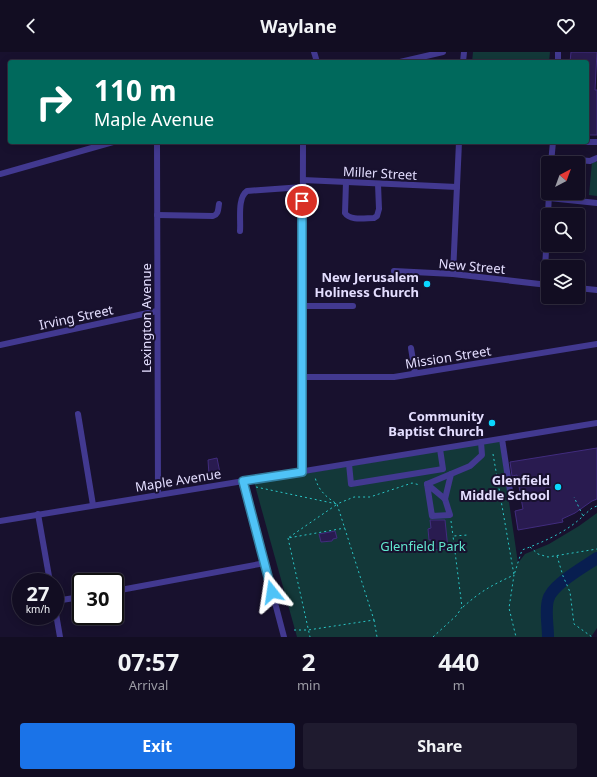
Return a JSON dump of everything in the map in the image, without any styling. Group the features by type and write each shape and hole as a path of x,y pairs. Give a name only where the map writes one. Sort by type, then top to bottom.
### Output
{"street":[{"path":"409,60 443,52"},
{"path":"0,174 106,144"},
{"name":"Lexington Avenue","path":"157,144 158,494"},
{"path":"302,472 303,144"},
{"path":"453,274 459,144"},
{"path":"552,156 554,144"},
{"path":"585,161 590,161 597,158"},
{"path":"346,182 345,213 351,218 374,218 377,216 379,209 378,184"},
{"name":"Miller Street","path":"240,231 242,202 244,194 248,191 302,184 346,182 457,187"},
{"path":"576,200 597,203"},
{"path":"157,215 213,216 218,212 219,204"},
{"name":"New Street","path":"394,271 453,274 541,284"},
{"path":"585,289 597,290"},
{"path":"302,306 353,306"},
{"name":"Irving Street","path":"0,344 157,311"},
{"name":"Mission Street","path":"302,377 394,377 597,344"},
{"path":"411,348 415,373"},
{"path":"78,414 93,505"},
{"name":"Maple Avenue","path":"0,521 597,423"},
{"path":"502,439 510,491"},
{"path":"427,484 470,466 482,456 481,442"},
{"path":"349,464 351,484 443,469 440,449"},
{"path":"445,499 452,474"},
{"path":"243,481 284,637"},
{"path":"427,484 445,499 450,515 432,516 427,484"},
{"path":"38,514 48,573"},
{"path":"124,589 265,563"},
{"path":"58,625 60,637"}],"path":[{"path":"493,454 514,575"},
{"path":"315,477 322,493 336,504 374,620 377,637"},
{"path":"288,538 336,504 354,497 370,497 412,483 420,485"},
{"path":"256,487 336,504"},
{"path":"574,497 583,516"},
{"path":"516,637 509,608 514,575 522,550 553,537 575,524 592,508 597,506"},
{"path":"450,515 462,607"},
{"path":"288,538 345,528"},
{"path":"453,536 468,535"},
{"path":"288,538 310,637"},
{"path":"530,547 538,554 548,556 557,556 597,549"},
{"path":"557,556 570,592 574,624 592,637"},
{"path":"433,637 476,595 489,586 514,575"},
{"path":"294,630 308,630 374,620"}],"green space":[{"path":"473,52 550,52 549,60 472,60"},
{"path":"592,162 597,162 597,196 589,195"},
{"name":"Glenfield Park","path":"500,441 518,563 525,554 549,544 597,513 597,628 591,637 297,637 254,482"}],"building":[{"path":"571,52 597,52 595,90 597,90 597,135 589,135 589,60 570,60"},
{"name":"Glenfield Middle School","path":"597,448 597,499 575,513 562,519 563,522 518,530 515,511 523,509 517,475 512,476 510,462"},
{"path":"217,458 220,473 209,475 208,460"},
{"path":"430,520 445,520 448,549 434,550 433,540 429,540 428,529 431,528"},
{"path":"335,531 337,538 333,539 332,541 321,542 319,534"}],"waterway":[{"path":"548,637 547,609 550,594 561,582 597,558"}],"place":[{"name":"New Jerusalem Holiness Church","path":"427,284"},
{"name":"Community Baptist Church","path":"492,423"},
{"name":"Glenfield Middle School","path":"558,487"}],"route":[{"path":"272,592 243,481 302,472 302,201"}]}
